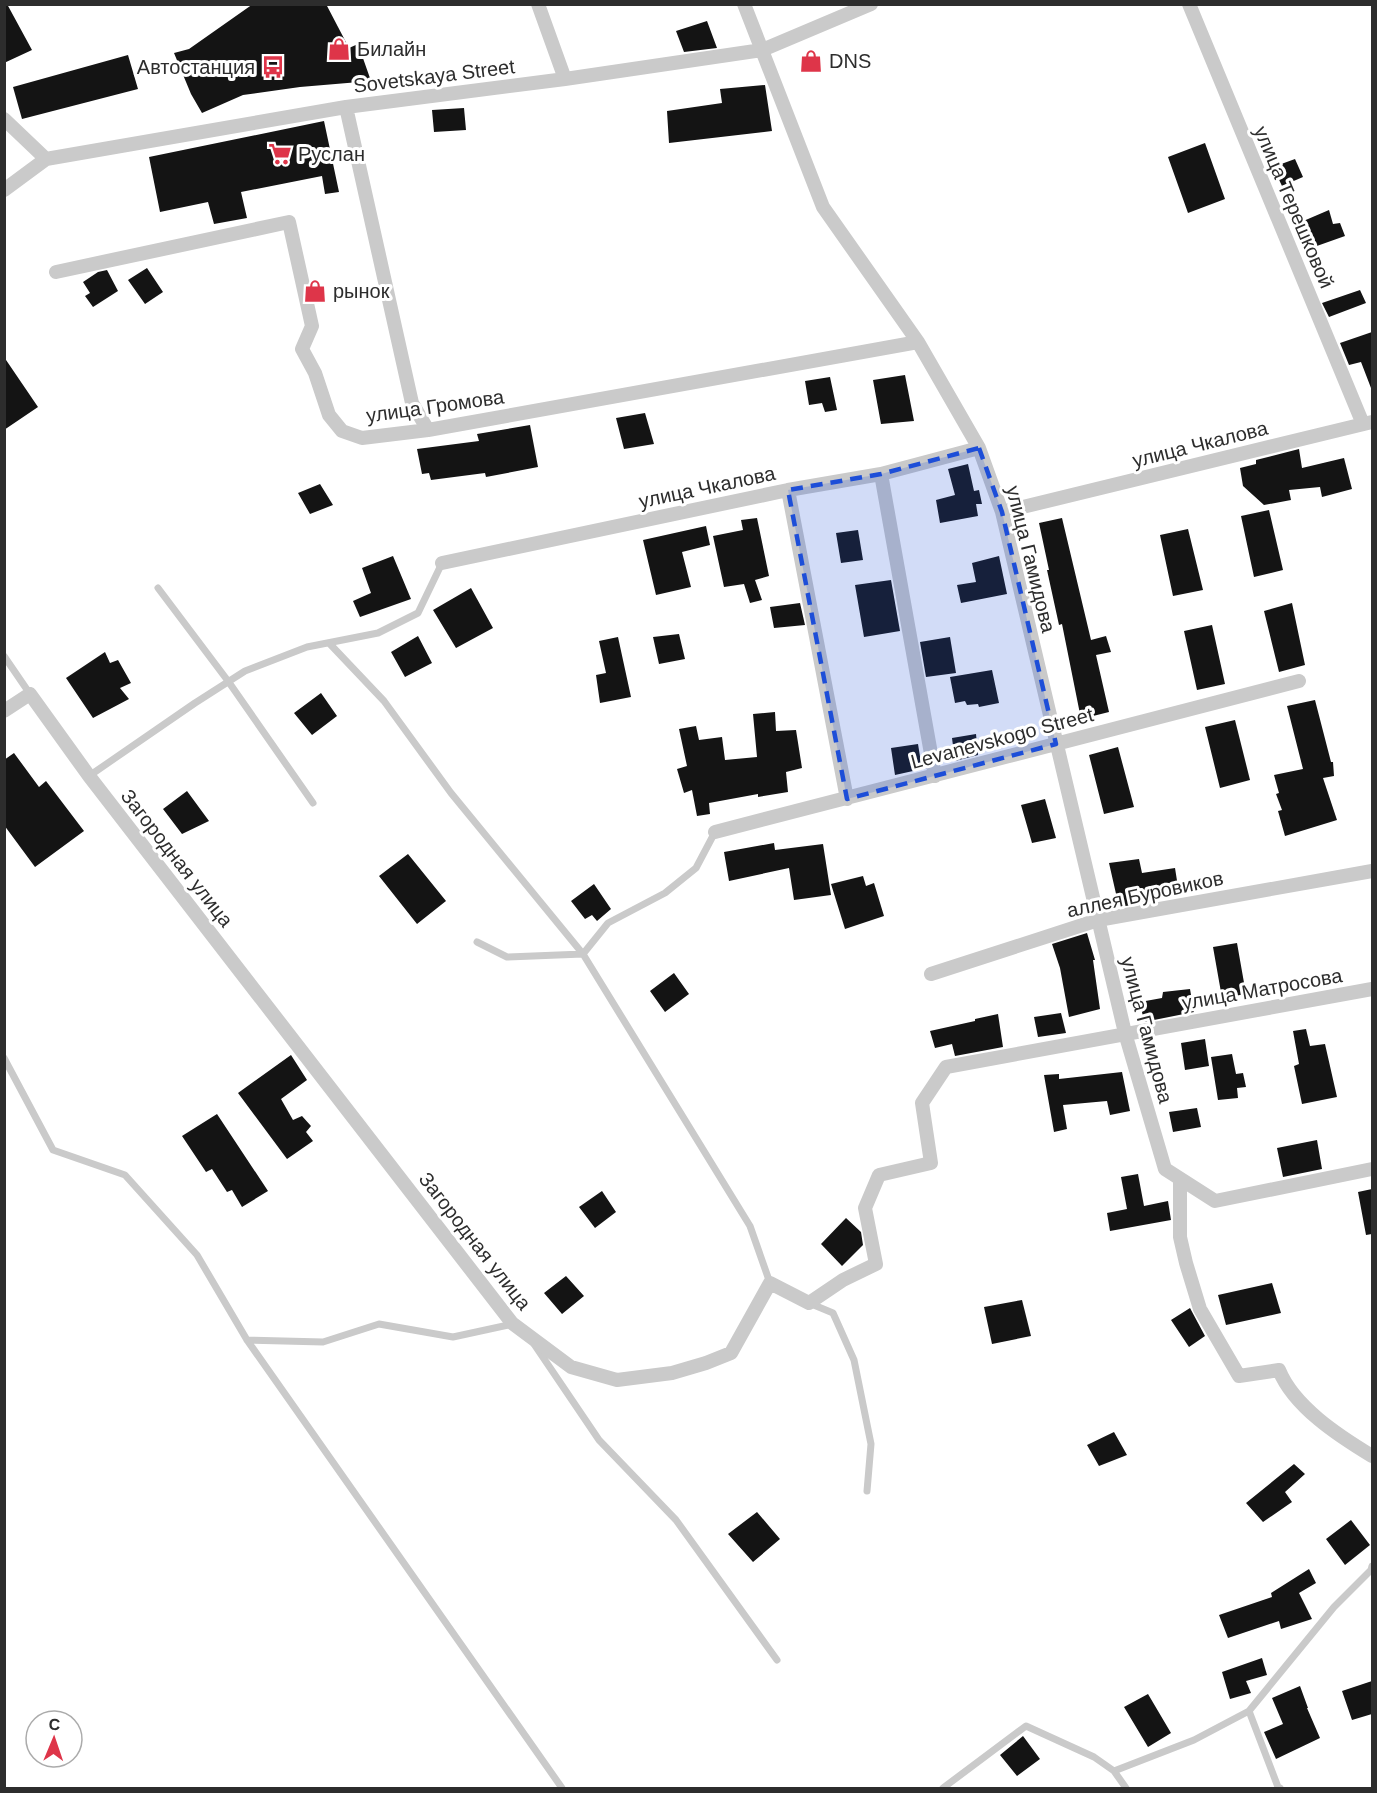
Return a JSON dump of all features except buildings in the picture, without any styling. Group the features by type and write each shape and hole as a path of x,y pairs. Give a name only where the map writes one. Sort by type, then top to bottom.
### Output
{"street":[{"path":"538,4 565,79"},
{"name":"улица Гамидова","path":"744,4 823,207 918,342 979,448 1002,512 1125,1033 1165,1169 1180,1179"},
{"name":"Sovetskaya Street","path":"4,190 46,159 346,107 565,79 762,50 871,4"},
{"name":"улица Терешковой","path":"1189,4 1368,423"},
{"path":"346,107 412,403 428,430"},
{"path":"4,119 46,159"},
{"name":"улица Громова","path":"56,272 289,222 312,326 302,349 315,373 329,415 342,431 362,438 428,430 918,342"},
{"name":"улица Чкалова","path":"1002,512 1368,423"},
{"name":"улица Чкалова","path":"442,563 788,490 881,474 979,448"},
{"path":"881,474 935,776"},
{"path":"788,490 847,799"},
{"name":"Levanevskogo Street","path":"715,832 1299,681"},
{"path":"4,711 30,694"},
{"name":"Загородная улица","path":"30,694 89,776 512,1323 571,1367 617,1380 672,1373 731,1353 770,1283"},
{"name":"аллея Буровиков","path":"931,974 1098,920 1372,871"},
{"name":"улица Матросова","path":"809,1303 843,1280 876,1264 865,1208 879,1175 931,1163 922,1103 946,1067 1372,989"},
{"path":"1180,1179 1215,1201 1372,1168"},
{"path":"1180,1179 1180,1237 1186,1263 1200,1309 1239,1376 1279,1370 1285,1386 1304,1406 1343,1439 1372,1456"},
{"path":"770,1283 809,1303"}],"lane":[{"path":"89,776 245,671 297,651 378,633 418,613 442,563"},
{"path":"158,588 228,681 313,804"},
{"path":"329,643 384,701 451,793 583,954 750,1226 770,1283"},
{"path":"4,656 30,694"},
{"path":"477,942 507,957 583,954 608,923 665,893 696,868 715,832"},
{"path":"4,1058 53,1150 125,1175 197,1255 247,1340 562,1788"},
{"path":"809,1303 834,1313 854,1360 871,1444 867,1491"},
{"path":"247,1340 323,1342 379,1324 453,1337 512,1323 535,1346 599,1440 676,1520 777,1660"},
{"path":"1114,1771 1194,1740 1249,1711 1334,1607 1372,1570"},
{"path":"1249,1711 1280,1788"},
{"path":"943,1788 1026,1726 1094,1757 1114,1771 1126,1788"}],"highlighted area":[{"path":"979,448 1002,512 1056,744 847,799 788,490 881,474"}],"place":[{"name":"Билайн","path":"339,49"},
{"name":"DNS","path":"811,61"},
{"name":"Автостанция","path":"273,67"},
{"name":"Руслан","path":"280,154"},
{"name":"рынок","path":"315,291"}]}
